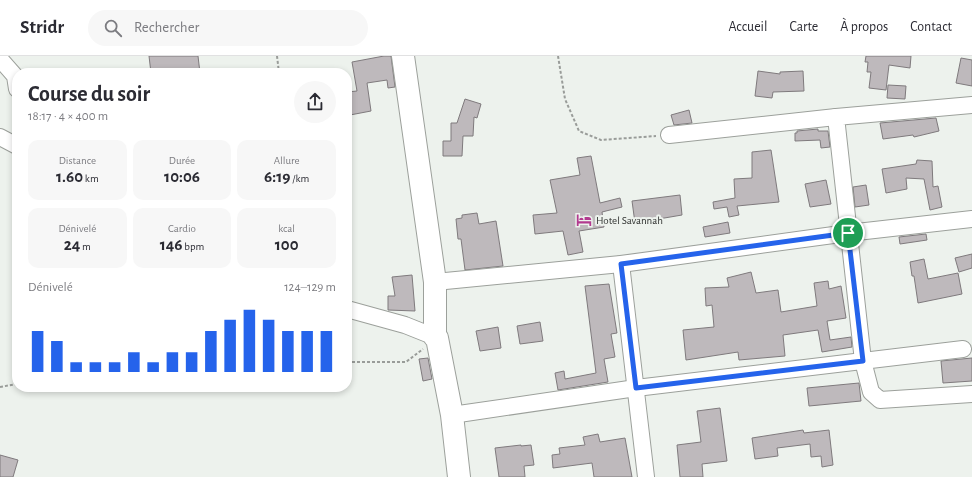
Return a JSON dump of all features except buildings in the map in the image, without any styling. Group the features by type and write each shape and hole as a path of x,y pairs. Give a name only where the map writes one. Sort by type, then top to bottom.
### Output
{"highway":[{"path":"403,56 435,282 436,337 452,415 459,477"}],"street":[{"path":"0,59 12,73"},
{"path":"669,135 836,116 972,104"},
{"path":"836,116 863,361 871,392 880,400 972,394"},
{"path":"0,137 12,143"},
{"path":"435,282 621,264 848,233 972,219"},
{"path":"621,264 646,477"},
{"path":"352,310 405,325 436,337"},
{"path":"452,415 636,388 963,349"}],"path":[{"path":"277,56 278,68"},
{"path":"558,56 565,99 579,131 601,140 669,135"},
{"path":"352,362 406,362 436,337"},
{"path":"0,387 12,385"}],"place":[{"name":"Hotel Savannah","path":"584,220"}],"route":[{"path":"848,233 863,361 636,388 621,264 848,233"}]}
